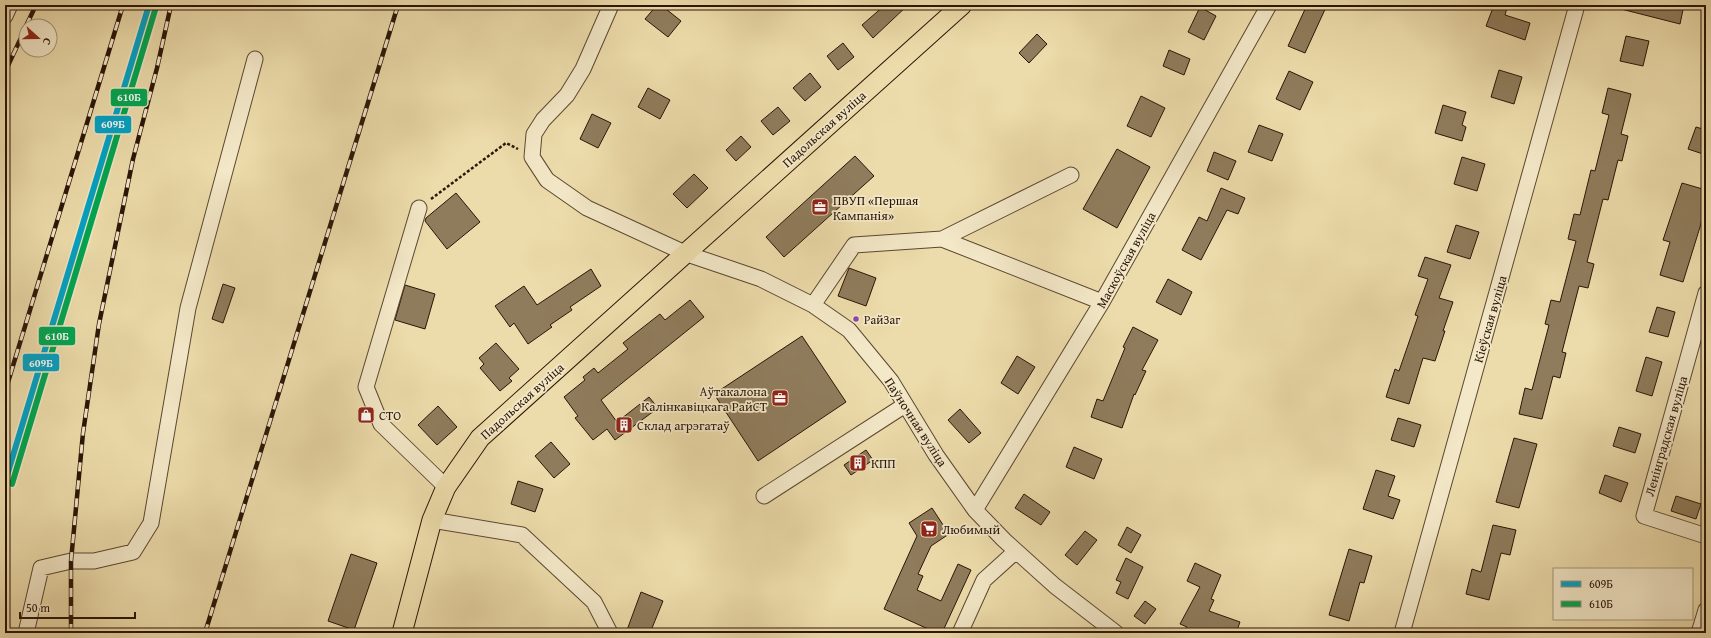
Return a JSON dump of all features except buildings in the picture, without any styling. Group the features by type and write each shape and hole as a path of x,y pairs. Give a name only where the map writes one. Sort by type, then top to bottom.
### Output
{"main road":[{"name":"Падольская вуліца","path":"402,633 432,520 446,487 480,438 687,254 962,5"}],"street":[{"path":"5,16 10,5"},
{"path":"611,5 583,69 567,95 543,120 534,134 532,157 547,180 587,208 687,254"},
{"name":"Маскоўская вуліца","path":"975,510 1102,302 1269,5"},
{"name":"Кіеўская вуліца","path":"1402,633 1577,5"},
{"path":"26,633 41,568 72,561 94,560 133,552 151,523 188,308 255,59"},
{"path":"813,305 854,245 942,239 1071,175"},
{"path":"419,208 366,387 381,424 446,487"},
{"path":"942,239 1102,302"},
{"name":"Паўночная вуліца","path":"687,254 761,279 813,305 849,330 891,381 936,454 975,510 1016,551 1055,586 1116,633"},
{"name":"Ленінградская вуліца","path":"1706,293 1644,516 1706,536"},
{"path":"764,496 905,405"},
{"path":"432,520 522,535 594,602 610,633"},
{"path":"960,633 984,580 1016,551"},
{"path":"1699,633 1706,610"}],"path":[{"path":"419,208 506,143 532,157"}],"railway":[{"path":"30,18 36,5"},
{"path":"5,392 123,5"},
{"path":"71,633 71,561 83,433 99,324 133,159 157,68 171,5"},
{"path":"205,633 398,5"},
{"path":"5,72 18,44"},
{"path":"5,346 7,338"}],"transit line":[{"name":"609Б","path":"5,482 149,5"},
{"name":"610Б","path":"12,484 156,7"}],"place":[{"name":"ПВУП «Першая Кампанія»","path":"820,207"},
{"name":"РайЗаг","path":"856,319"},
{"name":"Аўтакалона Калінкавіцкага РайСТ","path":"780,398"},
{"name":"СТО","path":"366,415"},
{"name":"Склад агрэгатаў","path":"624,425"},
{"name":"КПП","path":"858,463"},
{"name":"Любимый","path":"929,529"}]}
